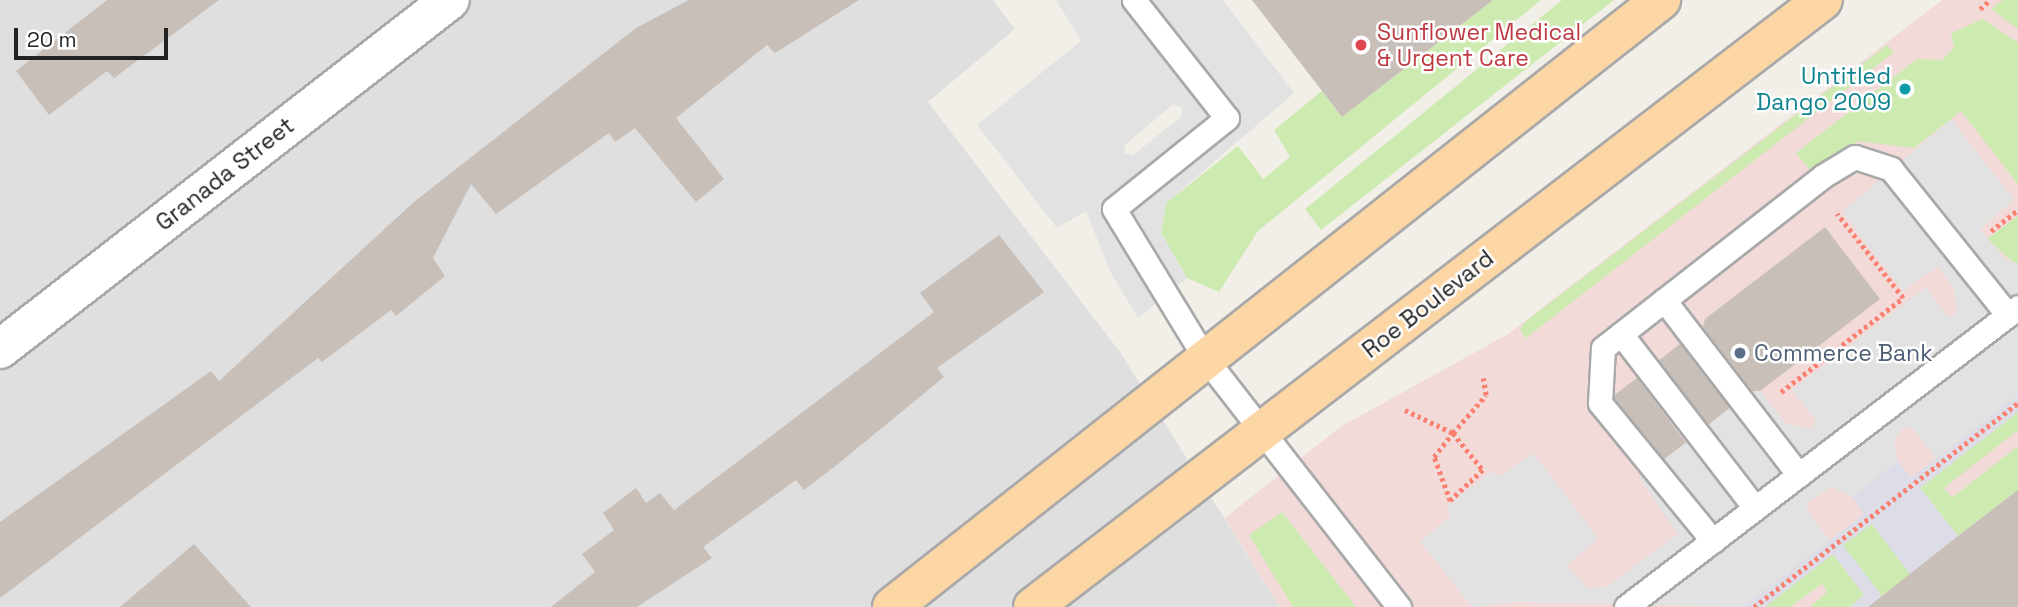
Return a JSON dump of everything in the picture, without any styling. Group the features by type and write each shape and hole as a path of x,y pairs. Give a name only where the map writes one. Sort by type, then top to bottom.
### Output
{"main road":[{"path":"892,607 1661,0"},
{"name":"Roe Boulevard","path":"1033,607 1071,592 1262,432 1823,0"}],"street":[{"name":"Granada Street","path":"0,349 450,0"}],"lane":[{"path":"1134,0 1227,118 1114,209 1205,358 1399,607"},
{"path":"1626,607 1713,541 2013,311 1891,170 1866,158 1842,162 1603,348 1600,403 1713,541"},
{"path":"1664,300 1799,475"},
{"path":"1621,334 1755,508"}],"path":[{"path":"1980,9 1990,0"},
{"path":"1768,402 1903,298 1829,205"},
{"path":"1990,232 2018,210"},
{"path":"1405,410 1453,433 1483,470 1450,501 1434,457 1453,433 1486,395 1483,378"},
{"path":"1755,607 2018,403"}],"shaded area":[{"path":"0,0 993,0 1015,29 928,102 1120,352 1280,607 0,607"},
{"path":"1056,0 1223,0 1294,93 1166,203 1161,233 1187,278 1138,318 1111,273 1086,211 1057,228 977,125 1081,41","holes":["1172,105 1182,107 1181,117 1133,155 1124,153 1125,145"]},
{"path":"1942,0 2018,0 2018,607 1280,607 1225,518 1340,427 1508,334"},
{"path":"1951,119 2014,200 1980,229 2006,261 2018,263 2018,395 1936,458 1911,427 1902,429 1894,441 1898,461 1852,497 1831,487 1808,502 1807,511 1830,540 1743,607 1518,602 1472,607 1420,541 1450,517 1448,505 1491,472 1502,476 1533,453 1598,538 1567,566 1588,588 1608,586 1678,534 1639,478 1757,387 1786,424 1812,429 1816,420 1792,390 1926,287 1949,318 1957,313 1954,290 1938,266 1903,291 1842,212"},
{"path":"2018,395 2018,412 1920,488 1958,536 1910,574 1872,524 1843,545 1882,596 1868,607 1850,607 1864,595 1833,554 1765,607 1743,607 1864,514 1852,497 1898,461 1911,478"}],"green space":[{"path":"1493,0 1541,0 1258,231 1219,292 1187,278 1161,233 1166,203 1238,146 1263,179 1290,157 1274,130 1322,91 1342,117"},
{"path":"1562,0 1614,0 1321,230 1305,209"},
{"path":"2003,0 2018,0 2018,29 1991,9"},
{"path":"1983,19 2018,43 2018,184 1961,111 1914,148 1858,141 1810,170 1796,153 1917,59 1942,60 1954,48 1951,33"},
{"path":"1887,45 1894,52 1526,338 1520,330 1525,322"},
{"path":"2018,216 2018,263 2015,264 1987,239"},
{"path":"2018,412 2018,430 1944,488 1952,498 2018,446 2018,490 1958,536 1920,488"},
{"path":"1282,512 1356,607 1293,607 1249,535"},
{"path":"1872,523 1911,574 1881,596 1842,545"},
{"path":"1833,554 1864,595 1850,607 1810,607 1827,592 1822,584 1790,607 1765,607"}],"building":[{"path":"107,0 219,0 114,78 107,71 49,115 16,71"},
{"path":"689,0 859,0 775,53 767,45 676,118 724,179 696,202 635,128 615,142 609,133 496,214 471,184 433,258 445,276 396,316 391,310 322,362 318,358 0,598 0,522 211,371 219,381 414,202 636,28"},
{"name":"Sunflower Medical & Urgent Care","path":"1252,0 1493,0 1342,117"},
{"path":"1825,227 1880,299 1760,391 1752,391 1703,327 1705,319"},
{"path":"999,235 1044,292 937,368 944,377 804,490 796,480 703,547 712,558 637,607 551,607 595,572 582,554 614,530 603,513 636,488 646,503 660,493 674,510 934,312 920,293"},
{"path":"1680,344 1730,408 1709,424 1659,361"},
{"path":"1637,378 1686,443 1662,461 1613,396"},
{"path":"2018,490 2018,607 1868,607 1958,536"},
{"path":"194,544 251,607 120,607"}],"place":[{"name":"Sunflower Medical & Urgent Care","path":"1361,45"},
{"name":"Untitled Dango 2009","path":"1905,89"},
{"name":"Commerce Bank","path":"1740,353"}]}
